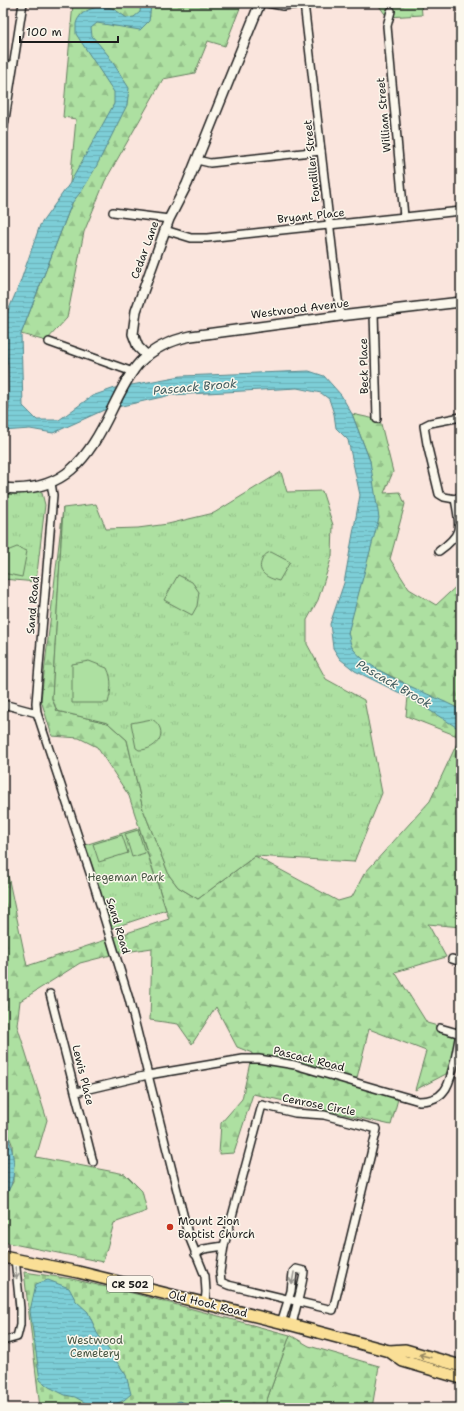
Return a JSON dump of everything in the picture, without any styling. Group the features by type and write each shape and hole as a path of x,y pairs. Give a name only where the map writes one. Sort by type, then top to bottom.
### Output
{"main road":[{"name":"Old Hook Road","path":"3,1256 47,1264 389,1351 405,1350 461,1366"},
{"name":"Old Hook Road","path":"389,1351 403,1361 461,1378"}],"street":[{"path":"3,132 23,3"},
{"name":"Cedar Lane","path":"147,356 138,347 133,334 134,318 169,219 187,184 260,3"},
{"path":"267,3 283,6 308,3"},
{"name":"Fondiller Street","path":"304,4 340,316"},
{"name":"William Street","path":"391,10 387,26 404,217"},
{"path":"3,64 13,66"},
{"path":"197,160 210,163 321,151"},
{"name":"Bryant Place","path":"165,230 191,238 208,238 461,211"},
{"path":"113,212 169,219"},
{"name":"Westwood Avenue","path":"147,356 179,338 340,316 461,302"},
{"name":"Beck Place","path":"374,312 377,419"},
{"path":"49,342 133,372"},
{"path":"3,488 21,489 51,483 61,478 77,465 90,448 133,372 147,356"},
{"path":"439,551 452,542 459,531 458,497 444,497 437,488 424,426 430,422 461,417"},
{"name":"Sand Road","path":"51,483 54,495 36,704 37,713 121,973 188,1234 204,1276 206,1292 205,1303"},
{"path":"3,704 37,713"},
{"path":"452,959 461,962"},
{"name":"Lewis Place","path":"50,994 93,1162"},
{"path":"440,1028 461,1032"},
{"name":"Pascack Road","path":"76,1092 148,1075 243,1059 259,1059 295,1065 419,1101 429,1101 444,1091 449,1082 461,1032"},
{"name":"Cenrose Circle","path":"262,1105 295,1113 324,1115 377,1129 333,1310 228,1285 221,1282 220,1272 224,1246 262,1105"},
{"path":"195,1254 204,1249 224,1246"},
{"path":"3,1341 17,1337 19,1332 18,1288 15,1258"},
{"path":"296,1269 304,1271 305,1275 297,1301 286,1324 293,1272 296,1269"}],"green space":[{"path":"73,3 242,3 225,46 208,41 195,73 163,79 105,181 84,232 67,318 46,341 21,334 72,203 70,183 76,119 63,117"},
{"path":"377,3 421,3 422,15 387,17"},
{"path":"352,414 380,420 393,472 384,493 400,492 405,504 390,559 409,589 436,605 461,582 461,927 428,924 446,957 395,972 427,1023 459,1032 446,1074 415,1090 426,1051 369,1029 355,1086 398,1099 391,1125 253,1094 234,1153 219,1154 221,1123 242,1099 252,1053 237,1047 216,1007 192,1044 178,1024 150,1020 152,948 119,953 80,963 20,1001 17,1025 47,1120 36,1157 125,1174 142,1191 147,1211 114,1223 103,1262 3,1242 3,1198 13,1182 12,1144 3,1121 3,852 27,966 169,919 129,796 97,747 79,738 52,736 41,700 63,508 52,699 57,711 108,723 127,740 143,809 169,875 178,887 198,899 255,856 338,901 352,897 364,874 430,801 460,737 406,716 408,697 403,682 377,669 360,657 353,650 349,641 348,632 352,617 370,461"},
{"path":"281,472 287,492 322,491 333,525 332,556 318,600 307,620 307,644 326,679 364,700 382,793 354,862 255,856 198,899 178,887 169,875 143,809 127,740 108,723 57,711 52,698 63,508 96,504 106,529 138,528 168,524 214,513"},
{"path":"36,491 42,493 45,505 36,582 3,579 3,492 27,493"},
{"path":"17,547 27,551 22,577 3,573 3,555 7,551"},
{"path":"271,552 290,562 279,581 262,572 262,560"},
{"path":"178,575 192,582 199,592 197,606 192,615 164,600"},
{"path":"89,661 107,668 109,672 111,686 108,703 72,703 72,664"},
{"path":"152,719 160,729 161,734 159,739 152,747 139,750 136,748 131,723"},
{"name":"Hegeman Park","path":"139,828 166,910 112,928 85,845"},
{"path":"138,830 145,853 132,857 125,834"},
{"path":"122,835 128,853 99,862 93,844"},
{"name":"Westwood Cemetery","path":"24,1272 72,1279 136,1294 290,1335 264,1408 40,1408"},
{"path":"290,1335 309,1346 379,1366 372,1408 264,1408"}],"water":[{"name":"Pascack Brook","path":"141,3 151,3 151,6 149,21 140,30 97,23 91,28 92,36 108,55 129,88 127,105 96,167 83,189 72,203 21,334 23,406 37,420 59,420 92,396 115,388 181,376 309,371 324,376 341,395 352,414 370,461 379,518 348,633 352,646 363,659 375,668 461,710 461,730 408,697 355,671 340,659 333,648 330,624 344,583 360,495 348,440 336,428 334,414 329,399 321,393 297,388 171,395 104,410 53,433 30,429 3,431 3,413 9,410 8,365 3,340 5,318 20,283 40,225 70,183 114,104 114,92 76,34 76,24 82,14 97,7 109,7 127,18 134,17 140,12"},
{"path":"3,1121 12,1150 14,1171 9,1190 3,1198 3,1181 5,1177"},
{"path":"48,1280 69,1288 76,1301 88,1312 97,1333 126,1375 131,1394 124,1400 111,1407 95,1408 75,1397 65,1395 49,1387 40,1380 30,1311 36,1284"},
{"path":"179,1401 201,1408 164,1408"}],"place":[{"name":"Mount Zion Baptist Church","path":"170,1227"}]}
